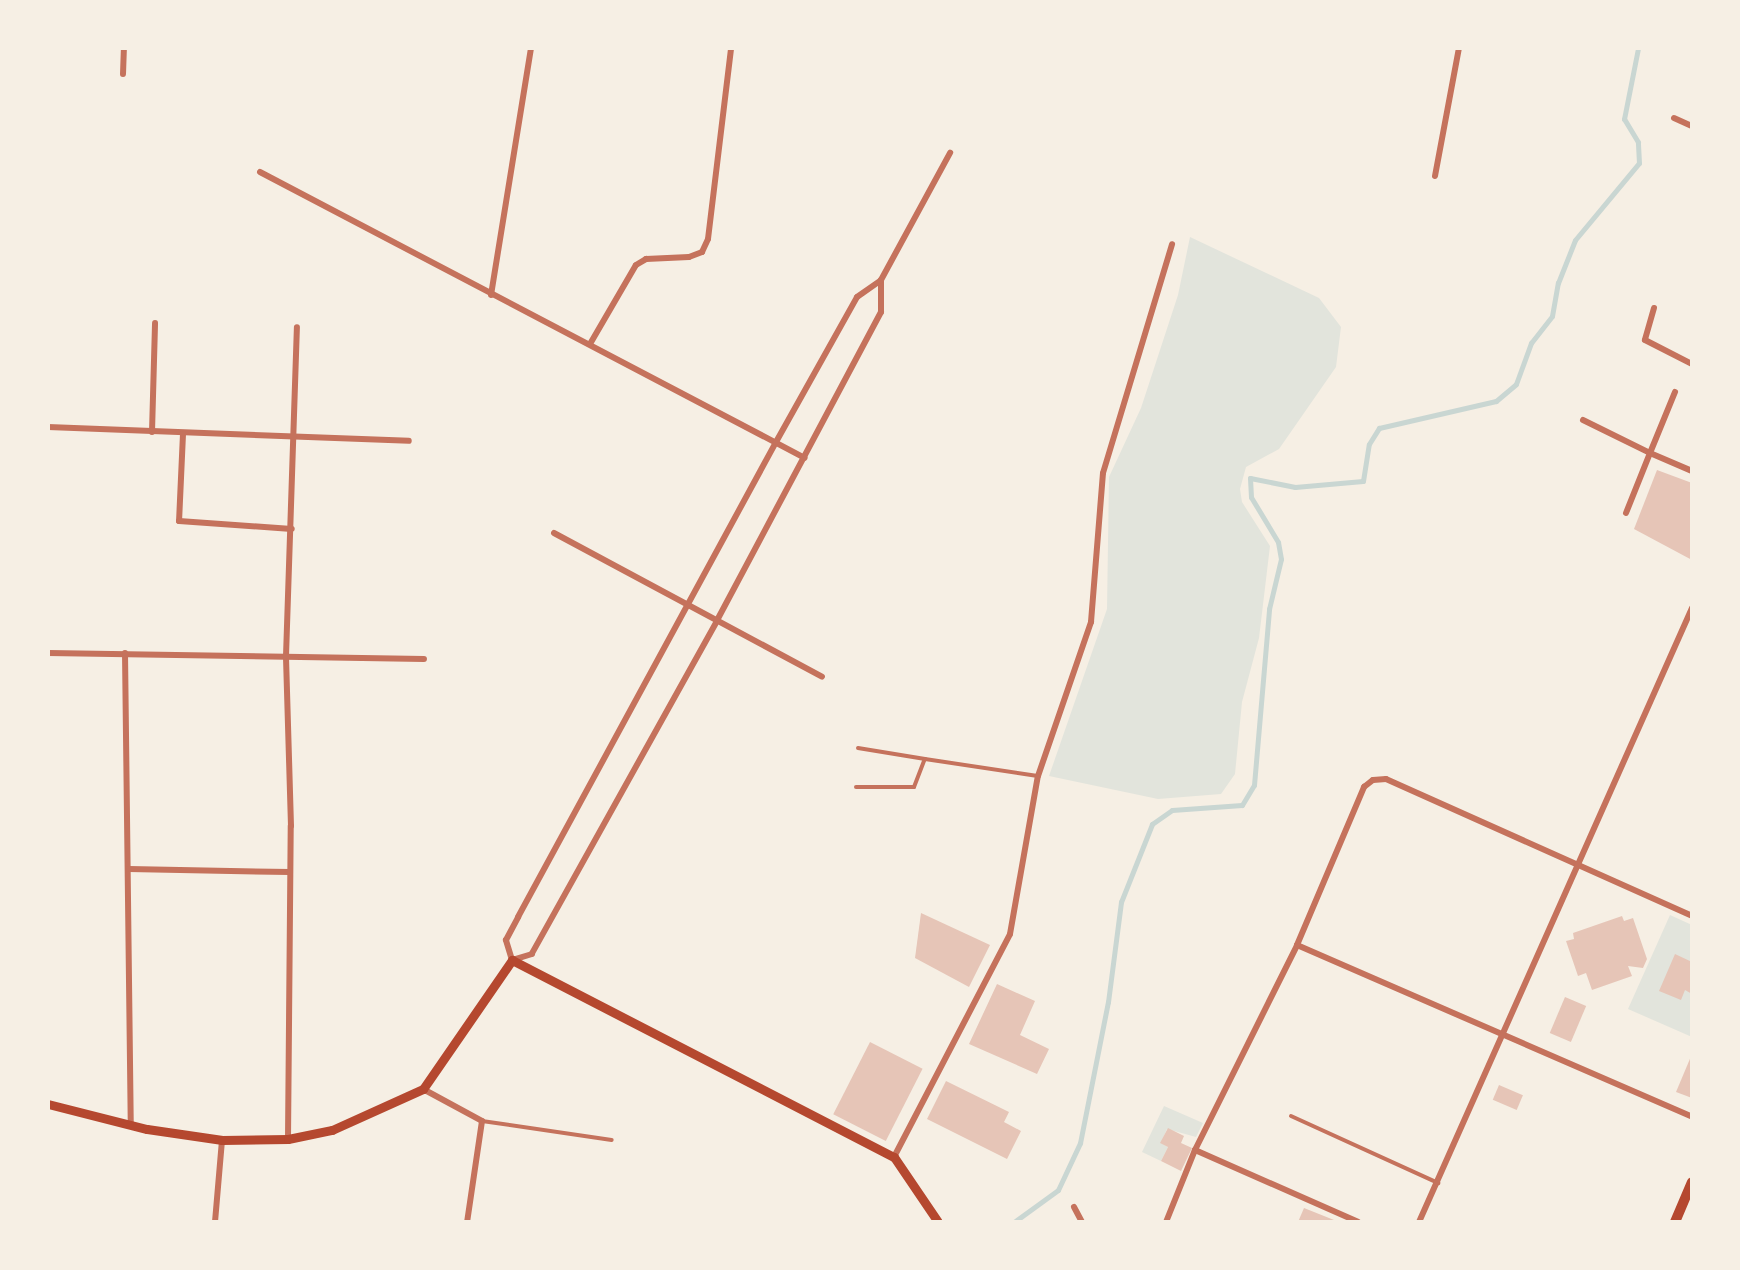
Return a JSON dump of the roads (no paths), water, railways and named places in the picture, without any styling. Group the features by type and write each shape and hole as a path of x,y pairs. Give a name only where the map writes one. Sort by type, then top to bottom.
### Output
{"main road":[{"path":"48,1104 131,1126 222,1140 288,1139 332,1130 424,1088 512,960 894,1156 938,1222"},
{"path":"1675,1222 1692,1182"}],"street":[{"path":"123,74 124,48"},
{"path":"491,294 532,48"},
{"path":"590,344 636,265 646,259 690,257 702,252 708,239 731,48"},
{"path":"1435,176 1459,48"},
{"path":"1674,118 1692,126"},
{"path":"881,280 881,312 718,621 532,954 512,960 506,940 776,442 856,297 881,280 950,154"},
{"path":"260,172 804,458"},
{"path":"894,1156 1010,934 1038,776 1091,622 1103,474 1172,244"},
{"path":"1654,308 1645,340 1692,364"},
{"path":"152,432 155,323"},
{"path":"288,1139 290,872 286,656 297,326"},
{"path":"1626,513 1675,392"},
{"path":"1583,420 1692,472"},
{"path":"48,427 292,440 409,441"},
{"path":"183,434 179,521 292,529"},
{"path":"554,533 822,677"},
{"path":"1419,1222 1692,608"},
{"path":"48,653 424,659"},
{"path":"125,653 131,1126"},
{"path":"1166,1222 1196,1150 1296,945 1364,787 1386,779 1692,916"},
{"path":"129,869 290,872"},
{"path":"1296,945 1692,1117"},
{"path":"424,1088 482,1121 468,1222"},
{"path":"215,1222 222,1140"},
{"path":"1196,1150 1358,1222"},
{"path":"1074,1207 1082,1222"}],"lane":[{"path":"48,199 48,222"},
{"path":"858,748 1038,776"},
{"path":"856,787 914,788 925,759"},
{"path":"1290,1116 1438,1182"},
{"path":"482,1121 612,1140"}],"waterway":[{"path":"1014,1222 1058,1190 1080,1143 1108,1002 1121,902 1152,824 1172,810 1242,805 1254,785 1269,609 1281,559 1278,542 1251,497 1250,478 1295,487 1363,481 1369,444 1379,428 1496,401 1516,384 1531,343 1552,316 1558,283 1575,240 1639,163 1638,142 1624,119 1638,48"}]}
